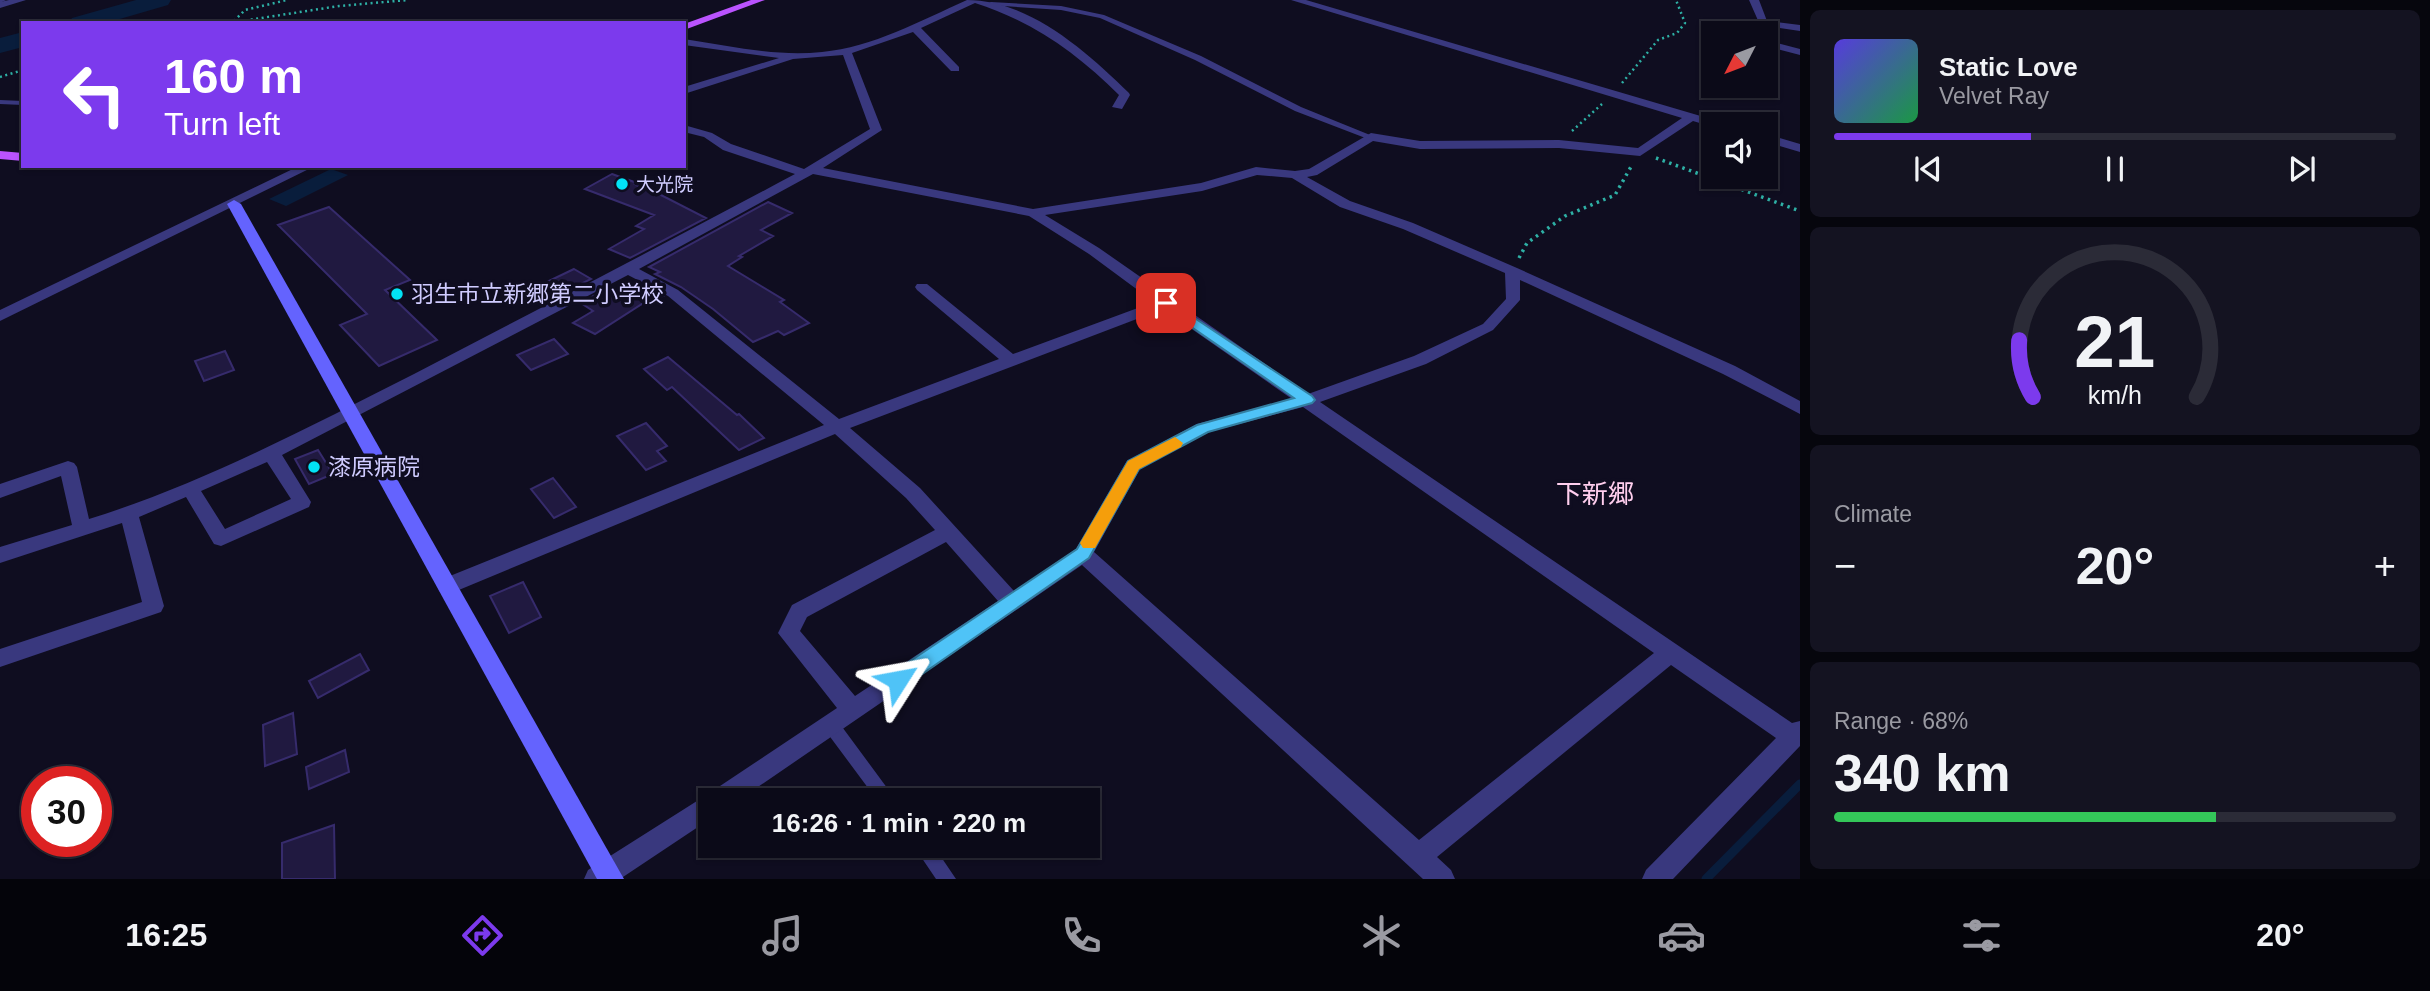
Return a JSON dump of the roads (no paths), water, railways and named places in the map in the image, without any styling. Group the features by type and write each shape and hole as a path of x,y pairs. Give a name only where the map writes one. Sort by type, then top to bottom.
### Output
{"main road":[{"path":"686,26 760,0"},
{"path":"0,155 21,157"}],"street":[{"path":"1,2 21,0"},
{"path":"686,41 798,56 824,55 914,27 975,0 1047,28 1093,63 1125,95 1118,107"},
{"path":"1296,0 1701,120"},
{"path":"1754,0 1759,21"},
{"path":"914,27 955,69"},
{"path":"1778,28 1800,29"},
{"path":"1778,46 1800,52"},
{"path":"0,555 129,514 271,453 350,415 628,270 809,171 876,131 846,50"},
{"path":"686,91 798,56"},
{"path":"686,129 708,135 727,147 809,171 1033,213 1202,187 1256,170 1295,175 1314,172 1371,137 1420,145 1559,144 1640,152 1691,117"},
{"path":"1778,142 1800,148"},
{"path":"0,316 305,168"},
{"path":"1295,175 1345,204 1408,226 1512,271 1729,370 1800,408"},
{"path":"234,204 447,586 605,877 698,813"},
{"path":"1033,213 1094,251 1671,652 1797,733 1655,879"},
{"path":"628,270 673,293 837,426 913,492 1012,603"},
{"path":"736,788 1083,554 1133,465 1202,428 1307,400 1420,360 1488,327 1513,300 1512,271"},
{"path":"922,288 1011,361"},
{"path":"447,586 837,426 1166,303"},
{"path":"190,488 221,539 302,502 271,453"},
{"path":"0,491 68,467 82,529"},
{"path":"0,658 154,606 129,514"},
{"path":"853,710 789,633 799,611 948,532"},
{"path":"1083,554 1442,879"},
{"path":"1418,857 1671,652"}],"lane":[{"path":"991,4 1062,9 1102,16 1154,38 1298,109 1371,137"},
{"path":"0,102 21,103"},
{"path":"831,725 879,788"},
{"path":"932,858 947,879"}],"water":[{"path":"331,169 348,175 286,206 269,199"}],"waterway":[{"path":"87,21 160,0"},
{"path":"0,46 21,40"},
{"path":"1706,879 1800,784"}],"place":[{"name":"大光院","path":"622,184"},
{"name":"羽生市立新郷第二小学校","path":"397,294"},
{"name":"漆原病院","path":"314,467"}],"district":[{"name":"下新郷","path":"1595,494"}]}
